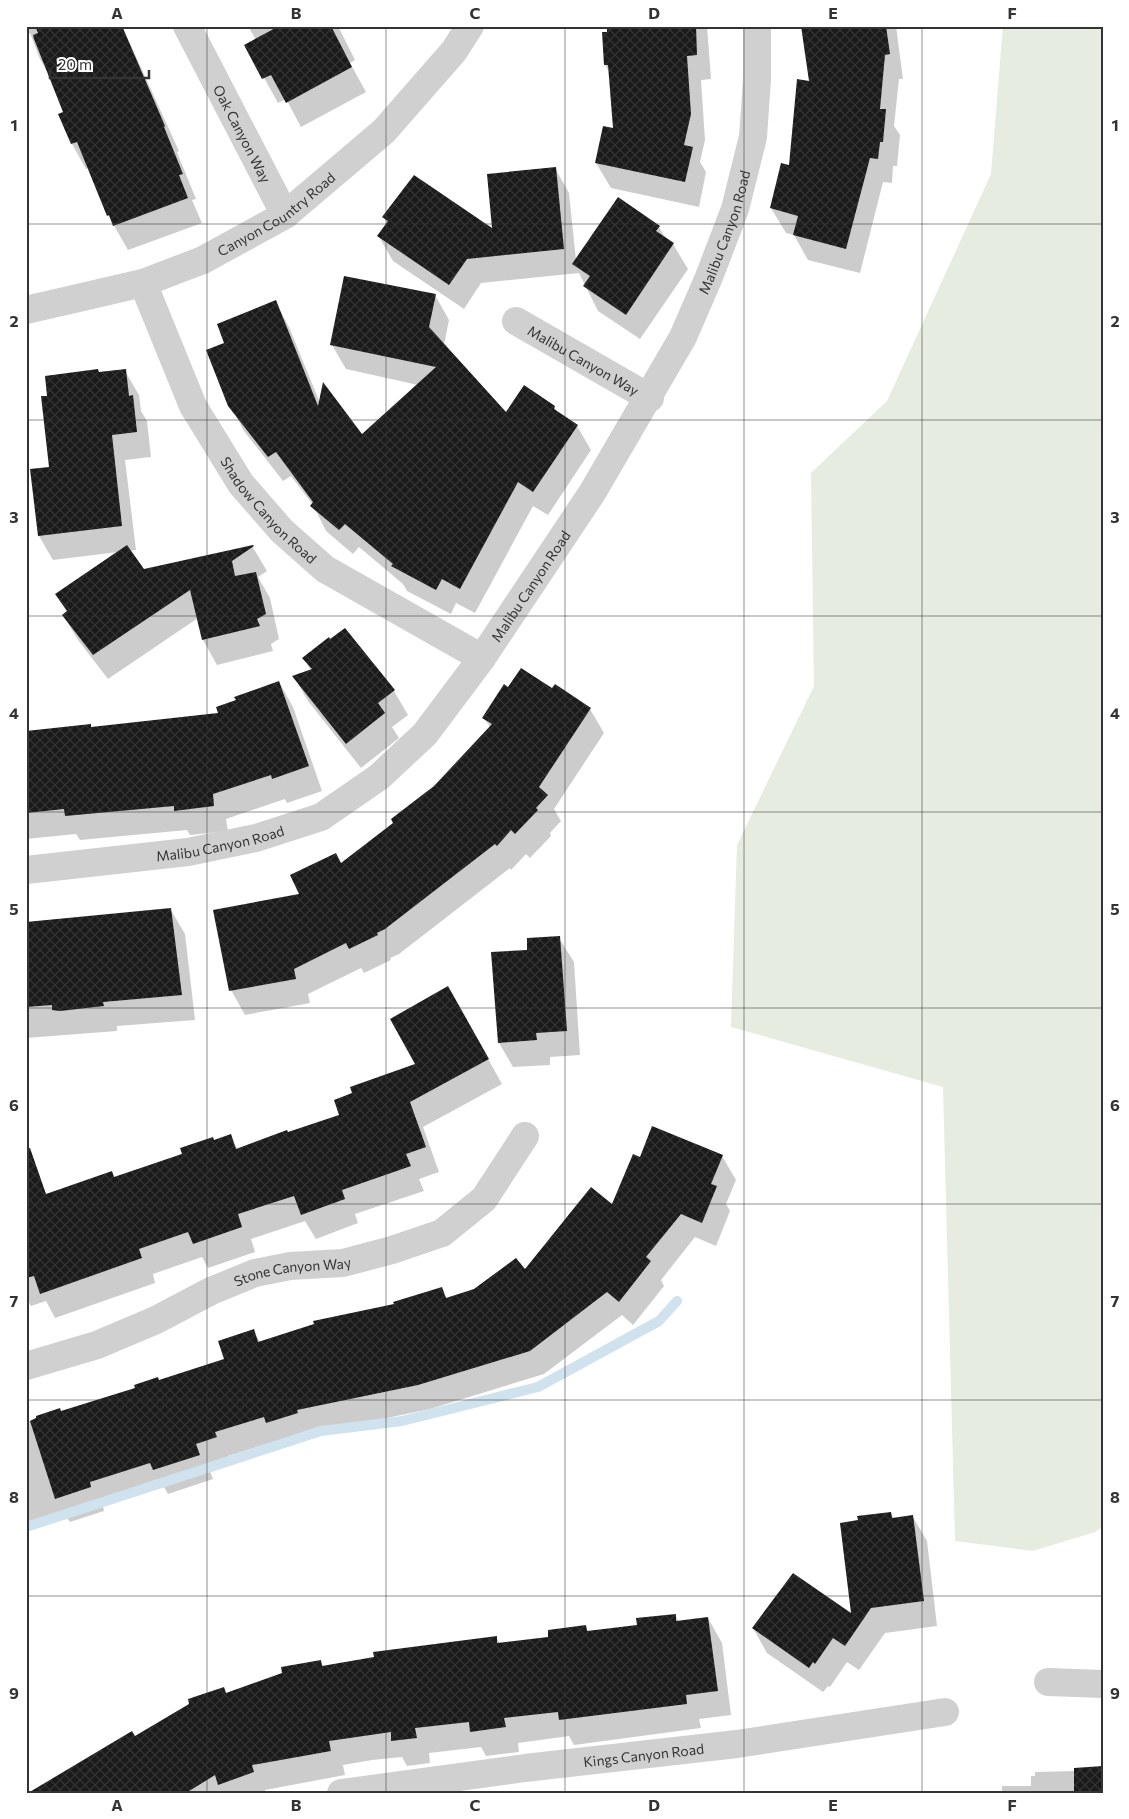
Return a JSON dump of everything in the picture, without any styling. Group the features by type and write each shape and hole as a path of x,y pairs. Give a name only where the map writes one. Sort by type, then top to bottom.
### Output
{"street":[{"name":"Oak Canyon Way","path":"187,26 285,215"},
{"name":"Canyon Country Road","path":"26,310 144,283 203,260 285,215 384,131 454,51 470,26"},
{"name":"Malibu Canyon Road","path":"26,870 188,852 256,838 321,817 379,777 424,734 482,658 592,493 650,398 683,337 709,277 735,209 753,137 757,79 757,26"},
{"name":"Shadow Canyon Road","path":"144,283 193,406 241,484 282,531 325,569 482,658"},
{"name":"Malibu Canyon Way","path":"516,321 650,398"},
{"name":"Stone Canyon Way","path":"26,1366 97,1345 156,1320 211,1291 255,1273 290,1266 343,1262 392,1250 442,1233 484,1199 525,1136"},
{"path":"1048,1682 1103,1684"},
{"name":"Kings Canyon Road","path":"341,1793 574,1762 737,1744 945,1712"}],"shaded area":[{"path":"1003,26 1103,26 1103,1527 1095,1532 1033,1551 955,1541 943,1087 731,1027 737,845 814,686 811,473 887,401 991,174"}],"building":[{"path":"35,26 122,26 165,126 183,174 179,175 188,198 113,226 109,215 107,216 77,142 71,144 58,114 63,112 34,39 33,35 38,33"},
{"path":"279,26 331,26 352,67 286,103 271,75 262,79 244,45"},
{"path":"607,26 696,26 697,55 687,56 691,114 684,145 693,147 685,182 595,163 603,126 613,128 608,65 604,65 602,32 607,32"},
{"path":"801,26 886,26 890,54 885,55 880,109 886,109 883,142 880,142 878,159 870,158 846,249 793,235 798,216 770,208 781,163 789,165 797,79 809,81"},
{"path":"556,167 564,249 467,259 449,285 377,236 388,221 382,217 414,175 492,228 487,174"},
{"path":"618,197 660,226 656,231 674,243 626,315 583,286 590,276 572,264"},
{"path":"344,276 436,294 429,327 506,412 524,385 555,406 554,409 578,425 533,492 518,482 460,589 442,579 436,590 391,566 393,564 345,524 339,530 310,506 313,502 276,452 268,457 228,406 206,350 224,343 217,324 276,300 318,406 323,382 362,434 436,367 330,345"},
{"path":"98,369 99,372 126,369 129,396 133,395 137,432 112,435 122,526 38,536 30,469 49,467 41,396 47,396 45,376"},
{"path":"127,545 144,569 253,545 232,561 235,576 256,572 266,614 257,619 260,626 202,640 190,590 93,655 62,615 67,611 55,594"},
{"path":"345,628 395,690 378,703 385,713 346,744 292,676 312,669 302,658 329,637 330,639"},
{"path":"521,668 552,688 555,684 591,708 539,787 548,795 536,808 538,810 515,834 511,830 497,846 495,844 385,929 377,933 378,935 349,949 346,943 294,969 296,979 229,991 213,910 299,894 290,875 336,853 341,863 393,823 391,819 434,786 492,724 482,718 504,684 508,687"},
{"path":"279,681 309,766 272,779 271,775 213,794 214,806 174,811 174,806 65,816 64,809 26,813 26,731 91,724 91,727 218,713 216,707 236,700 234,697"},
{"path":"171,908 182,995 103,1002 104,1006 60,1011 52,1010 52,1005 26,1007 26,922"},
{"path":"560,936 567,1031 536,1033 537,1040 498,1043 491,952 527,950 527,938"},
{"path":"448,986 489,1059 410,1102 426,1147 406,1154 411,1166 342,1190 345,1199 301,1215 294,1196 238,1214 242,1227 193,1244 188,1232 139,1249 142,1258 40,1294 34,1276 26,1278 26,1149 30,1148 46,1194 112,1171 114,1177 182,1154 180,1148 213,1137 214,1140 231,1134 236,1149 287,1130 288,1132 339,1115 334,1100 352,1093 350,1087 415,1064 390,1019"},
{"path":"652,1126 723,1155 711,1184 717,1186 702,1223 681,1214 646,1257 651,1261 619,1302 607,1292 530,1351 418,1385 297,1410 298,1413 266,1423 264,1417 215,1432 217,1437 196,1444 200,1455 153,1470 150,1463 90,1482 91,1487 55,1499 30,1421 36,1418 36,1416 60,1408 61,1411 135,1388 134,1385 158,1377 159,1380 224,1359 218,1341 254,1329 258,1342 314,1324 313,1321 394,1304 393,1302 442,1287 446,1298 474,1289 516,1258 525,1269 591,1187 612,1204 633,1154 640,1157"},
{"path":"891,1512 892,1518 913,1515 924,1601 871,1608 845,1646 833,1638 815,1664 813,1662 809,1668 752,1628 793,1573 851,1613 840,1523 858,1520 857,1516"},
{"path":"676,1614 676,1621 708,1617 718,1691 686,1695 687,1704 559,1720 558,1712 504,1718 506,1727 470,1732 469,1722 415,1728 417,1738 391,1741 391,1732 329,1741 331,1751 252,1765 254,1772 218,1785 215,1775 186,1793 28,1793 132,1731 135,1736 189,1704 188,1699 224,1687 226,1693 282,1673 281,1667 321,1660 322,1666 374,1657 373,1652 497,1636 497,1643 548,1637 548,1630 586,1625 587,1631 637,1625 636,1618"},
{"path":"1103,1766 1103,1793 1074,1793 1074,1768"}],"waterway":[{"path":"26,1527 321,1431 402,1421 538,1387 659,1321 677,1301"}]}
